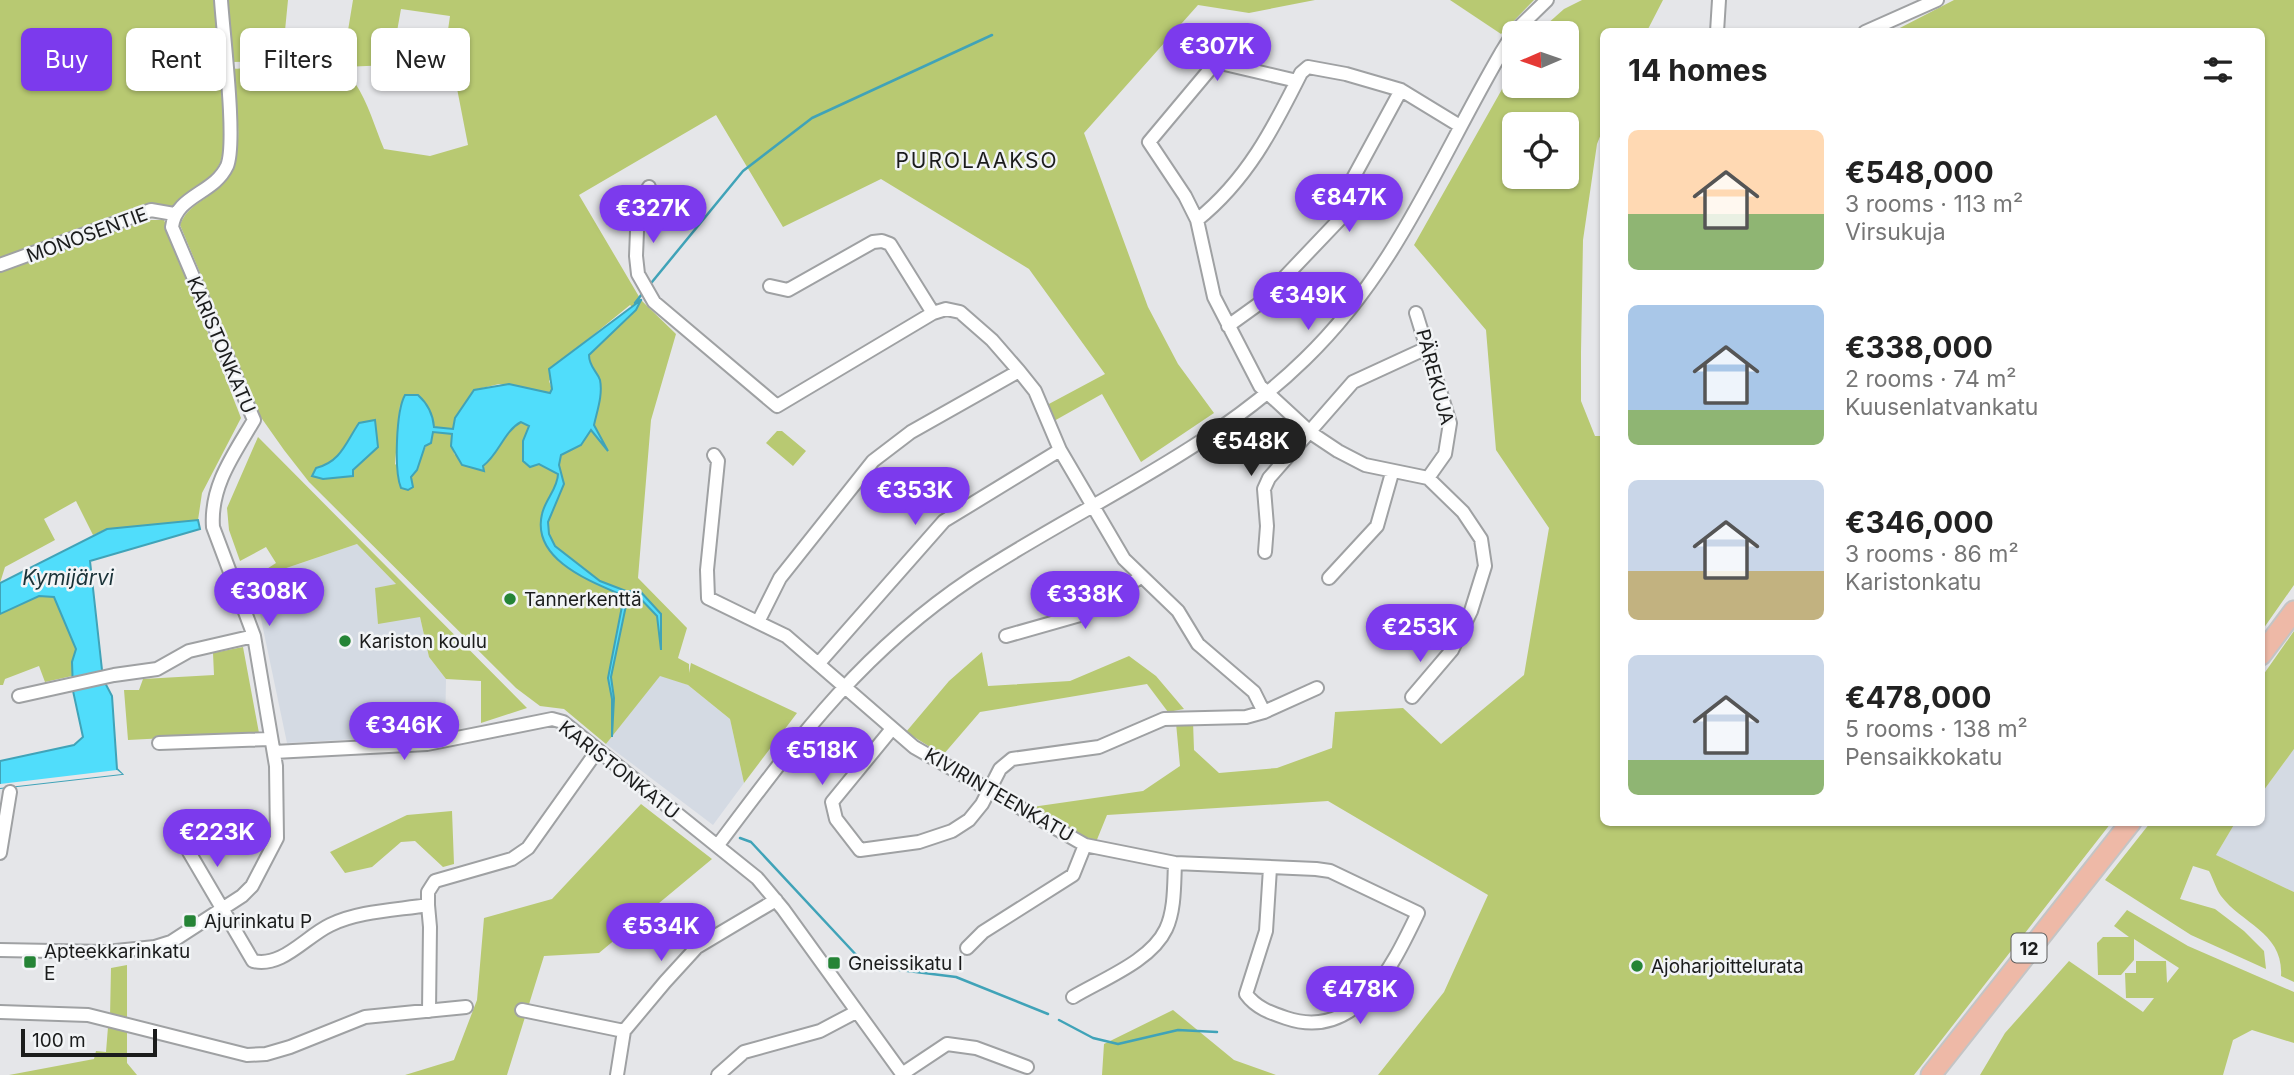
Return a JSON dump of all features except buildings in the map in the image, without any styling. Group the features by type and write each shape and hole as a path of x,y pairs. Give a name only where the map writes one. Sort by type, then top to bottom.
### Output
{"highway":[{"path":"2265,651 2294,611"},
{"name":"12","path":"1931,1075 2128,826"}],"street":[{"path":"174,214 187,200 214,184 227,165 231,134 221,0"},
{"path":"718,845 793,744 844,685 877,652 972,579 1223,427 1268,393 1335,328 1387,262 1514,32 1547,0"},
{"path":"1717,28 1719,0"},
{"path":"1874,28 1937,0"},
{"path":"1297,81 1216,62 1151,137 1151,149 1185,196 1197,220 1214,298 1260,386 1311,433 1365,465 1392,473 1429,478 1463,512 1481,539 1485,566 1471,611 1451,650 1412,697"},
{"path":"1197,220 1220,201 1248,168 1286,107 1297,81 1308,67 1401,90 1460,126"},
{"path":"1228,326 1260,303 1339,220 1346,193 1401,90"},
{"path":"649,187 638,206 636,256 638,274 654,302 777,405 933,313 946,309 960,312 992,340 1035,391 1060,450 1124,559 1178,611 1198,644 1254,692 1264,712"},
{"name":"MONOSENTIE","path":"0,265 151,210 174,214"},
{"name":"KARISTONKATU","path":"174,214 173,228 254,419 216,489 212,513 213,527 254,636 274,752 427,744 552,719 563,722 757,878 903,1074"},
{"path":"771,286 788,290 873,242 882,241 890,244 933,313"},
{"name":"PÄREKUJA","path":"1416,313 1429,347 1450,423 1445,454 1429,478"},
{"path":"1265,552 1267,526 1264,489 1269,478 1311,433 1343,390 1353,382 1429,347"},
{"path":"759,620 780,578 873,461 911,432 1019,371"},
{"path":"819,663 944,521 1060,450"},
{"name":"KIVIRINTEENKATU","path":"714,455 718,461 707,570 708,598 759,620 786,636 844,685 891,730 930,757 1085,845 1175,863 1330,871 1418,913 1391,967 1349,1014 1320,1023 1288,1019 1254,1004 1246,994 1246,986 1261,952 1266,931 1270,868"},
{"path":"1329,578 1377,526 1392,473"},
{"path":"1006,636 1080,615 1140,577"},
{"path":"19,696 114,675 157,669 189,651 254,636"},
{"path":"891,730 832,802 835,819 854,846 871,850 932,839 952,831 969,820 1006,764 1022,757 1099,747 1164,719 1246,717 1264,712 1317,688"},
{"path":"159,744 271,739"},
{"path":"429,1011 428,891 435,881 512,859 528,848 597,751"},
{"path":"0,950 106,952 155,947 171,942 252,886 277,838 274,752"},
{"path":"0,853 10,792"},
{"path":"203,829 189,852 253,961 264,964 277,960 329,925 342,920 428,905"},
{"path":"967,948 983,932 1073,875 1085,845"},
{"path":"1073,997 1153,948 1166,929 1171,911 1175,863"},
{"path":"617,1075 624,1031 697,947 776,900"},
{"path":"0,1012 88,1015 247,1055 266,1054 365,1017 466,1007"},
{"path":"522,1010 624,1031"},
{"path":"718,1075 744,1052 820,1031 856,1012"},
{"path":"903,1074 947,1044 976,1048 1027,1067"}],"shaded area":[{"name":"Kariston koulu","path":"357,544 397,585 420,617 429,657 446,679 445,734 287,743 260,614 248,581"},
{"path":"660,675 688,685 730,719 744,783 713,825 606,744"},
{"path":"2294,749 2294,892 2216,855 2233,826 2265,826 2265,789"}],"green space":[{"path":"0,0 216,0 218,28 126,28 126,91 223,91 223,150 216,170 174,208 150,203 88,230 0,259"},
{"path":"227,0 288,0 285,28 240,28 240,62 232,62"},
{"path":"353,0 1315,0 1249,13 1198,5 1084,133 1148,307 1178,364 1214,413 1141,462 1102,394 1054,421 1047,405 1105,374 1029,269 881,179 783,227 716,115 579,195 641,300 676,334 651,420 638,578 687,628 678,658 689,664 689,673 691,663 797,713 744,783 730,719 688,685 660,676 606,744 564,709 540,706 516,688 309,482 260,416 180,225 192,208 228,177 234,164 238,116 233,69 240,69 240,91 357,91 357,86 384,149 430,156 468,145 458,91 470,91 470,28 448,28 450,16 401,9 398,28 371,28 371,66 357,66 357,28 348,28","holes":["630,305 636,310 589,355 592,369 600,378 599,404 581,445 561,454 559,460 539,464 525,436 529,426 521,422 510,431 483,466 484,470 454,454 452,434 433,432 411,477 395,464 400,405 434,427 453,429 455,418 474,390 499,384 550,393 552,389 549,381 576,349","359,423 378,447 353,470 325,477 316,468 338,456"]},
{"path":"1450,0 1534,0 1514,21 1502,21 1501,34"},
{"path":"1582,0 1663,0 1649,28 1600,28 1600,136 1583,240 1581,401 1595,436 1600,436 1600,826 2109,826 1914,1075 1378,1075 1444,992 1488,895 1328,801 1107,815 1096,842 1086,839 1032,807 1143,791 1180,766 1176,723 1193,721 1194,750 1219,773 1277,768 1332,748 1335,712 1403,708 1441,744 1524,675 1549,528 1496,450 1486,330 1414,245 1502,89 1502,98 1579,98 1579,21 1550,21 1564,9"},
{"path":"1954,0 2294,0 2294,585 2265,626 2265,28 1900,28"},
{"path":"148,220 164,220 241,418 202,493 198,520 107,529 93,535 76,501 44,519 55,540 5,567 0,583 0,270"},
{"path":"777,431 782,431 806,451 793,466 766,443"},
{"path":"258,437 527,708 481,723 481,681 446,679 429,657 420,617 378,624 375,588 396,584 357,544 248,581 276,563 266,547 240,561 229,530 227,508"},
{"path":"39,596 54,597 76,649 72,676 45,682 39,666 5,679 3,685 0,685 0,614"},
{"path":"2294,631 2294,749 2265,789 2265,672"},
{"path":"243,647 259,733 128,740 124,690 139,690 143,679 214,675 213,653"},
{"path":"982,652 988,686 1070,681 1129,656 1156,676 1184,709 1168,712 1147,684 980,712 943,755 906,732 949,681"},
{"path":"641,804 712,859 599,953 544,956 507,1075 405,1075 454,1060 477,1000 484,918 552,899"},
{"path":"452,811 454,864 443,867 415,841 401,842 372,867 345,873 330,852 407,815"},
{"path":"2148,826 2233,826 2216,855 2294,892 2294,982 2281,976 2276,949 2260,930 2221,896 2209,871 2193,866 2180,899 2215,909 2244,931 2264,951 2266,969 2191,935 2105,880"},
{"path":"2127,910 2188,946 2294,992 2294,1043 2252,1030 2233,1040 2223,1075 1980,1075 2005,1033 2069,961 2143,1012 2154,998 2126,998 2125,973 2136,973 2136,961 2166,961 2167,983 2179,968 2134,939 2134,960 2121,975 2098,975 2097,943 2103,937 2129,937 2114,926"},
{"path":"127,965 127,1019 110,1017 111,968"},
{"path":"1173,1010 1234,1060 1276,1075 1102,1075 1104,1044"},
{"path":"108,1027 127,1031 127,1063 137,1075 9,1075 94,1059 96,1051 106,1052"}],"water":[{"path":"641,300 636,310 589,355 601,386 594,425 608,451 591,430 581,445 561,455 559,465 564,484 548,522 549,534 555,546 600,581 626,591 640,591 661,614 661,650 657,616 637,595 628,596 611,677 614,698 612,737 612,699 608,678 624,596 567,567 546,544 541,530 542,514 558,474 539,464 530,467 523,461 523,441 529,426 521,422 510,431 483,466 484,471 462,465 451,446 452,434 433,432 431,443 425,446 417,470 411,477 413,487 408,490 401,488 399,480 398,427 405,395 418,395 422,398 434,427 453,429 455,418 474,390 509,384 550,393 552,389 549,369"},
{"path":"375,420 378,447 353,470 353,476 323,479 312,476 316,468 337,456 359,423"},
{"name":"Kymijärvi","path":"198,520 200,529 90,561 103,679 112,696 117,769 122,774 0,788 0,761 74,745 83,737 73,691 72,662 76,649 54,597 39,596 0,614 0,583 107,529"}],"pier":[{"path":"117,770 122,774 0,788 0,784"}],"waterway":[{"path":"652,282 743,171 812,118 992,35"},
{"path":"641,300 635,303 642,294"},
{"path":"740,838 751,842 859,958 900,970 956,977 1048,1014"},
{"path":"1059,1020 1093,1038 1118,1044 1178,1030 1217,1032"}],"place":[{"name":"Tannerkenttä","path":"510,599"},
{"name":"Kariston koulu","path":"345,641"},
{"name":"Ajurinkatu P","path":"190,921"},
{"name":"Apteekkarinkatu E","path":"30,962"},
{"name":"Gneissikatu I","path":"834,963"},
{"name":"Ajoharjoittelurata","path":"1637,966"}],"district":[{"name":"PUROLAAKSO","path":"977,160"}]}
